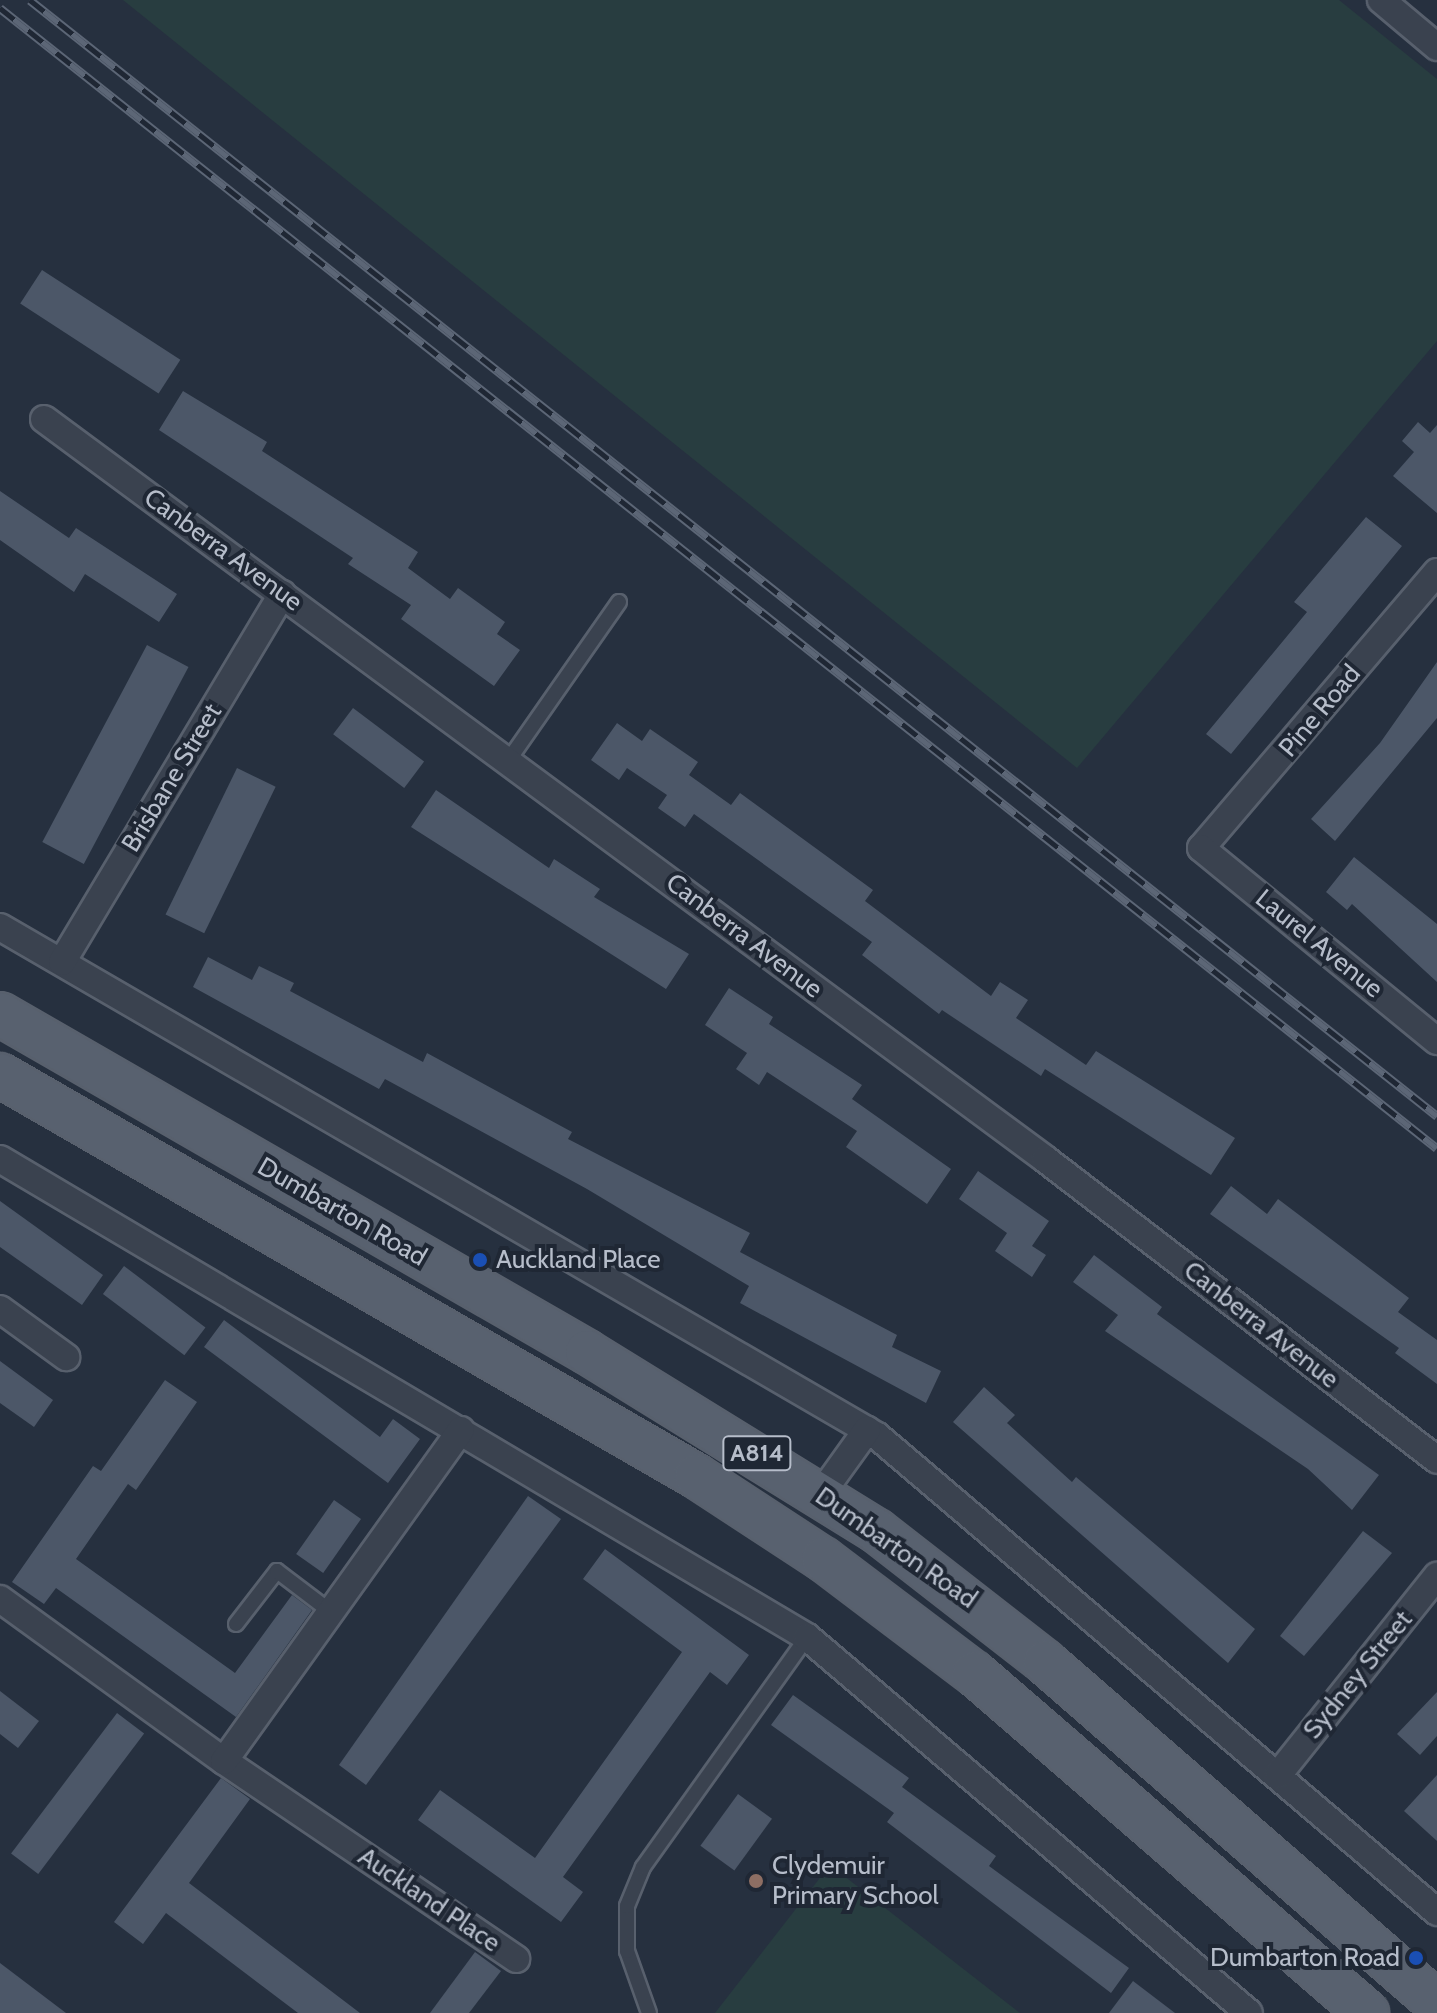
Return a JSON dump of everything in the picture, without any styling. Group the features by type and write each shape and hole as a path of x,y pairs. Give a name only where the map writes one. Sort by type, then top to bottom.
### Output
{"main road":[{"name":"Dumbarton Road","path":"0,1014 821,1494 978,1606 1437,2003"},
{"name":"Dumbarton Road","path":"0,1075 696,1476 823,1559 974,1673 1367,2013"}],"street":[{"path":"1381,0 1437,47"},
{"name":"Canberra Avenue","path":"44,419 1032,1150 1437,1460"},
{"name":"Pine Road","path":"1201,848 1437,572"},
{"name":"Brisbane Street","path":"62,962 282,594"},
{"name":"Laurel Avenue","path":"1201,848 1437,1041"},
{"path":"0,927 867,1430 1437,1912"},
{"path":"0,1159 807,1637 1249,2013"},
{"path":"0,1309 66,1357"},
{"path":"224,1761 461,1430"},
{"path":"821,1494 867,1430"},
{"name":"Sydney Street","path":"1278,1775 1437,1576"},
{"name":"Auckland Place","path":"0,1599 224,1761 516,1959"}],"lane":[{"path":"508,761 619,602"},
{"path":"236,1624 277,1571 331,1612"},
{"path":"649,2013 627,1951 627,1906 643,1867 807,1637"}],"green space":[{"path":"123,0 1339,0 1437,79 1437,341 1077,768"},
{"path":"830,1865 1020,2013 715,2013"}],"building":[{"path":"42,270 180,360 159,393 20,304"},
{"path":"183,391 267,442 262,451 418,552 408,568 450,599 458,588 505,622 497,634 520,650 494,686 401,619 411,605 348,564 353,558 159,430"},
{"path":"1418,422 1430,433 1437,425 1437,513 1393,476 1414,452 1402,441"},
{"path":"0,491 69,538 76,528 177,594 159,622 85,574 74,592 0,540"},
{"path":"1366,517 1402,546 1231,754 1206,734 1307,612 1294,602"},
{"path":"147,645 188,667 84,864 42,842"},
{"path":"1437,662 1437,718 1335,841 1311,819 1380,743"},
{"path":"353,708 424,762 404,788 333,734"},
{"path":"617,723 642,741 650,729 698,762 689,775 731,805 740,793 873,890 865,901 991,996 1000,982 1028,1000 1016,1018 1086,1065 1096,1051 1235,1138 1211,1175 1045,1069 1041,1076 942,1010 939,1014 862,955 872,942 694,814 685,827 658,808 667,795 627,768 619,780 591,760"},
{"path":"237,768 276,787 204,933 166,915"},
{"path":"436,790 549,868 554,859 600,889 594,897 689,954 666,989 411,827"},
{"path":"1354,857 1437,924 1437,982 1352,904 1347,910 1326,892"},
{"path":"208,957 252,980 259,966 294,983 290,991 423,1062 427,1053 572,1132 568,1139 750,1233 740,1252 897,1335 892,1347 941,1371 926,1403 740,1303 749,1286 587,1189 385,1079 379,1089 193,987"},
{"path":"729,988 773,1017 769,1024 862,1085 852,1099 951,1169 927,1204 846,1147 857,1131 767,1072 759,1085 736,1069 747,1053 705,1025"},
{"path":"978,1171 1049,1221 1032,1246 1046,1255 1032,1277 995,1251 1007,1233 959,1199"},
{"path":"1231,1186 1267,1214 1278,1199 1409,1298 1398,1312 1437,1340 1437,1384 1395,1353 1399,1348 1210,1214"},
{"path":"0,1201 103,1275 82,1305 0,1247"},
{"path":"1094,1255 1162,1307 1157,1314 1379,1475 1352,1510 1308,1469 1105,1331 1118,1315 1073,1282"},
{"path":"124,1266 205,1327 184,1355 103,1294"},
{"path":"224,1320 380,1437 393,1419 420,1439 388,1483 204,1347"},
{"path":"0,1361 53,1400 34,1427 0,1403"},
{"path":"165,1380 197,1402 136,1490 128,1484 76,1559 235,1673 292,1595 312,1610 236,1717 56,1588 44,1604 12,1582 93,1466 101,1471"},
{"path":"984,1387 1015,1415 1007,1423 1072,1482 1076,1477 1255,1629 1228,1663 953,1422"},
{"path":"528,1496 561,1519 366,1785 339,1765"},
{"path":"334,1500 361,1519 323,1573 296,1554"},
{"path":"1363,1531 1392,1553 1304,1656 1280,1636"},
{"path":"605,1549 749,1655 727,1685 710,1672 563,1877 583,1892 561,1922 418,1820 440,1790 535,1858 682,1652 583,1579"},
{"path":"0,1691 39,1721 18,1748 0,1734"},
{"path":"1437,1692 1437,1736 1420,1755 1397,1734"},
{"path":"793,1695 909,1778 902,1787 996,1856 989,1866 1129,1968 1111,1993 887,1822 894,1813 771,1725"},
{"path":"117,1713 144,1733 38,1874 11,1854"},
{"path":"1437,1775 1437,1841 1404,1811"},
{"path":"221,1778 250,1799 189,1883 360,2013 298,2013 166,1913 143,1944 114,1922"},
{"path":"738,1794 772,1819 734,1870 700,1846"},
{"path":"475,1952 501,1971 469,2013 430,2013"},
{"path":"0,1963 66,2013 0,2013"},
{"path":"1133,1981 1175,2013 1109,2013"}],"railway":[{"path":"30,0 1437,1116"},
{"path":"0,8 1437,1148"}],"place":[{"name":"Auckland Place","path":"480,1260"},
{"name":"Clydemuir Primary School","path":"756,1881"},
{"name":"Dumbarton Road","path":"1416,1958"}]}
